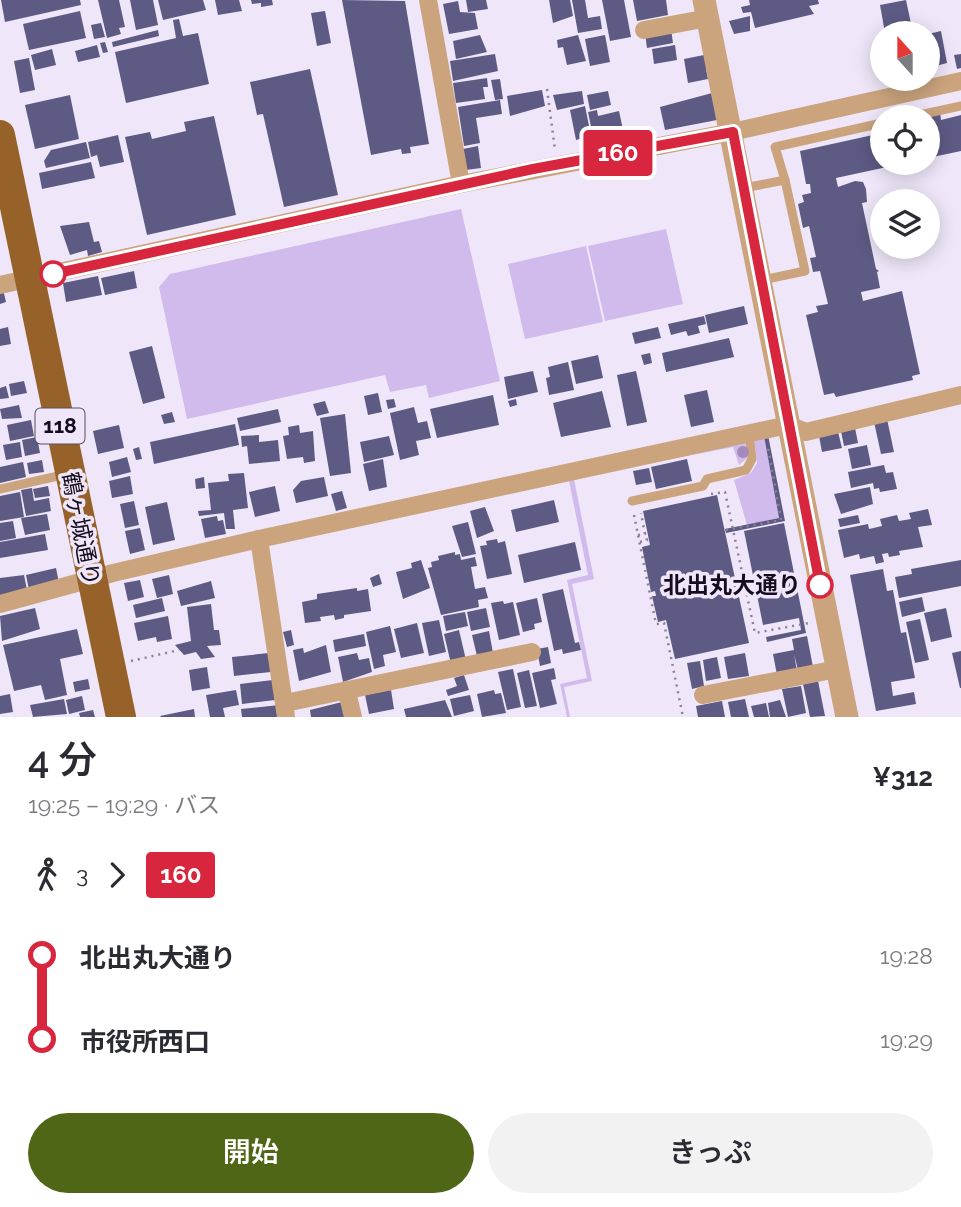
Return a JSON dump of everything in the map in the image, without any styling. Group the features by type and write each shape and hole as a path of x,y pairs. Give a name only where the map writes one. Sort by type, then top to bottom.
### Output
{"highway":[{"name":"鶴ヶ城通り","path":"2,150 90,580 121,717"}],"street":[{"path":"428,0 461,184"},
{"path":"644,30 706,9 733,132 847,717"},
{"path":"0,285 461,184 733,132 961,81"},
{"path":"0,604 259,539 788,425 806,432 961,395"},
{"path":"259,539 285,710 347,692 531,652"},
{"path":"704,695 837,669"},
{"path":"347,692 353,717"}],"lane":[{"path":"940,111 961,106"},
{"path":"760,281 805,271 775,147 870,127"},
{"path":"742,188 785,180"},
{"path":"632,501 703,486 707,479 746,470 752,459 757,432"},
{"path":"0,489 69,473"}],"path":[{"path":"547,89 558,164"},
{"path":"726,530 781,520 757,432"},
{"path":"699,497 723,491 755,633 814,622"},
{"path":"632,501 656,624 664,623 683,717"},
{"path":"640,509 646,540 640,542"},
{"path":"638,535 645,534"},
{"path":"130,662 179,650"}],"shaded area":[{"path":"461,209 500,381 429,398 426,385 390,392 385,375 187,419 159,287 170,274"},
{"path":"666,229 683,304 605,321 588,246"},
{"path":"586,246 603,322 525,339 508,264"},
{"path":"764,436 779,518 747,525 734,480 751,473 757,463 754,438"},
{"path":"745,440 747,458 739,465 733,447 610,471"},
{"path":"568,476 574,479 594,579 572,584 592,681 564,687 570,717 567,717 560,684 587,678 567,580 588,575"}],"building":[{"path":"1,0 80,0 81,5 5,22"},
{"path":"98,0 119,0 125,27 119,28 121,34 107,38"},
{"path":"130,0 153,0 158,25 136,30"},
{"path":"158,0 203,0 206,10 163,20"},
{"path":"215,0 239,0 242,11 218,15"},
{"path":"251,0 272,0 273,5 261,7 261,3 252,4"},
{"path":"342,0 405,1 429,144 410,147 411,153 402,154 401,149 371,155"},
{"path":"466,0 486,0 488,9 468,12"},
{"path":"549,0 570,0 573,16 553,23"},
{"path":"572,0 585,0 588,18 600,16 602,29 578,33"},
{"path":"602,0 624,0 631,37 610,41"},
{"path":"633,0 666,0 668,15 637,21"},
{"path":"749,0 818,0 819,4 809,6 814,14 755,28 751,12 743,13 741,7 750,5"},
{"path":"906,0 910,21 883,21 880,5"},
{"path":"458,1 460,12 475,13 478,29 449,34 443,4"},
{"path":"80,11 86,38 29,50 23,24"},
{"path":"325,11 331,43 317,46 311,13"},
{"path":"750,16 750,31 734,34 729,21"},
{"path":"179,19 183,36 198,33 209,84 126,103 115,52 176,38 173,20"},
{"path":"101,23 105,37 94,39 91,25"},
{"path":"671,29 673,43 647,48 645,33"},
{"path":"158,30 159,36 113,47 112,42"},
{"path":"940,31 947,63 940,65"},
{"path":"480,35 487,52 456,59 453,41"},
{"path":"578,35 586,61 567,65 563,47 558,48 557,40"},
{"path":"605,35 610,62 590,66 585,39"},
{"path":"105,42 108,52 103,53 100,43"},
{"path":"97,45 100,57 78,62 75,51"},
{"path":"675,45 677,60 654,64 652,49"},
{"path":"52,49 56,65 35,70 31,55"},
{"path":"495,54 498,71 453,81 450,61"},
{"path":"961,54 961,68 957,69 954,55"},
{"path":"704,55 709,68 706,69 708,79 688,83 684,59"},
{"path":"29,58 35,90 20,93 14,61"},
{"path":"310,69 338,195 284,207 263,114 257,115 250,82"},
{"path":"487,78 488,87 483,87 485,99 456,103 453,83"},
{"path":"500,79 503,99 495,100 491,80"},
{"path":"542,90 545,106 510,116 507,96"},
{"path":"582,91 584,104 557,110 553,95"},
{"path":"608,91 611,105 590,110 587,95"},
{"path":"712,93 717,120 665,130 660,107"},
{"path":"70,95 79,139 35,149 25,105"},
{"path":"500,100 502,114 476,118 480,143 464,146 458,107"},
{"path":"585,106 591,136 576,140 570,110"},
{"path":"597,110 598,116 619,111 625,139 595,146 588,112"},
{"path":"940,112 941,120 961,115 961,151 940,155"},
{"path":"214,116 236,215 147,235 125,137 150,132 152,139 186,131 184,122"},
{"path":"118,135 124,162 100,167 97,155 91,157 88,142"},
{"path":"870,136 870,171 836,178 838,187 855,181 863,182 866,189 867,202 862,203 870,241 870,259 874,259 879,271 880,288 861,292 863,301 902,291 920,374 912,376 913,380 836,397 834,393 824,395 806,315 818,312 816,306 828,304 820,271 813,272 810,258 816,257 809,226 803,228 798,204 804,202 802,195 811,193 810,184 806,184 800,151"},
{"path":"86,142 90,158 46,168 44,161 51,150"},
{"path":"478,146 481,168 466,170 463,149"},
{"path":"91,162 95,178 42,189 39,173"},
{"path":"89,222 94,242 99,241 102,252 88,256 87,250 70,255 60,226"},
{"path":"134,271 137,288 105,295 101,278"},
{"path":"98,276 102,295 66,302 63,283"},
{"path":"3,289 6,302 0,304 0,290"},
{"path":"744,306 748,324 709,333 705,315"},
{"path":"704,316 706,324 698,326 700,333 688,336 686,331 671,335 668,324"},
{"path":"8,327 11,344 0,346 0,329"},
{"path":"658,327 661,338 635,344 632,333"},
{"path":"729,338 734,357 666,372 662,353"},
{"path":"152,346 165,398 143,404 129,352"},
{"path":"650,353 652,363 644,365 641,355"},
{"path":"598,355 603,378 576,384 571,361"},
{"path":"568,362 574,390 549,395 546,378 550,377 548,367"},
{"path":"533,371 538,392 508,399 504,377"},
{"path":"636,371 647,422 627,426 617,375"},
{"path":"24,381 27,393 11,396 9,384"},
{"path":"6,386 9,398 0,399 0,388"},
{"path":"707,390 714,422 691,427 684,395"},
{"path":"602,391 611,427 561,437 553,403"},
{"path":"378,393 382,412 368,415 364,396"},
{"path":"493,395 499,425 437,438 430,409"},
{"path":"394,399 396,407 388,409 386,400"},
{"path":"516,399 517,405 510,407 508,401"},
{"path":"325,401 329,413 317,416 313,404"},
{"path":"19,405 22,418 2,419 0,409"},
{"path":"414,407 418,423 427,421 431,438 416,441 419,455 400,460 390,413"},
{"path":"278,409 281,422 240,431 237,418"},
{"path":"172,412 175,422 164,424 161,415"},
{"path":"345,414 351,473 330,476 320,418"},
{"path":"887,419 894,452 881,454 874,422"},
{"path":"31,420 34,436 10,441 7,425"},
{"path":"235,424 239,445 154,464 150,442"},
{"path":"119,425 124,448 98,454 93,431"},
{"path":"299,425 300,433 313,431 315,461 304,463 303,457 287,459 283,436 289,435 288,427"},
{"path":"855,428 858,443 844,446 841,431"},
{"path":"838,432 842,448 822,452 819,436"},
{"path":"259,435 259,442 278,440 280,461 249,464 247,446 242,447 241,436"},
{"path":"768,435 785,521 726,533 725,529 779,518 764,436"},
{"path":"389,436 394,455 364,462 360,442"},
{"path":"37,437 40,453 25,456 22,440"},
{"path":"20,442 22,457 6,460 3,445"},
{"path":"867,445 871,465 852,469 848,449"},
{"path":"139,447 142,459 136,460 133,449"},
{"path":"127,457 131,472 112,477 109,462"},
{"path":"383,459 387,487 369,491 363,464"},
{"path":"687,459 692,481 656,489 651,467"},
{"path":"42,460 44,472 29,474 27,463"},
{"path":"23,462 26,477 0,483 0,467"},
{"path":"884,465 886,473 893,472 897,489 880,492 879,488 874,489 873,483 851,488 848,472"},
{"path":"649,468 652,482 636,485 633,471"},
{"path":"244,473 248,508 233,510 235,529 226,529 224,513 199,516 198,511 211,510 208,483 229,481 228,474"},
{"path":"130,476 133,494 112,498 109,481"},
{"path":"204,477 205,488 196,489 195,479"},
{"path":"324,477 328,496 296,503 293,490 301,481"},
{"path":"48,486 50,496 35,498 33,489"},
{"path":"275,486 280,511 255,517 249,492"},
{"path":"870,487 873,504 841,514 834,494"},
{"path":"32,488 34,501 49,498 51,511 26,516 21,490"},
{"path":"342,491 347,508 336,511 331,494"},
{"path":"20,492 24,517 0,521 0,496"},
{"path":"717,495 749,643 675,659 666,620 658,622 652,596 656,596 655,591 651,592 642,547 650,545 643,511"},
{"path":"554,500 559,522 516,532 511,510"},
{"path":"134,501 139,525 125,528 120,504"},
{"path":"167,502 175,540 153,545 145,507"},
{"path":"485,507 494,531 477,538 470,511"},
{"path":"928,509 932,525 918,527 923,547 899,551 900,555 889,557 888,553 882,554 884,562 876,564 874,556 860,559 859,554 844,558 838,530 868,524 869,529 882,526 880,519 897,515 899,521 911,519 909,513"},
{"path":"47,514 50,530 25,535 21,518"},
{"path":"858,515 860,523 840,527 838,519"},
{"path":"217,516 218,521 223,520 226,534 205,538 201,519"},
{"path":"13,521 16,538 0,541 0,523"},
{"path":"468,522 476,554 462,557 452,526"},
{"path":"784,523 806,633 767,642 766,637 801,630 799,618 763,625 744,531"},
{"path":"140,528 145,550 130,554 125,531"},
{"path":"45,534 48,550 0,558 0,542"},
{"path":"497,539 498,543 505,541 512,574 487,579 480,546 487,545 486,541"},
{"path":"575,542 581,570 524,583 518,555"},
{"path":"455,552 455,555 460,554 461,560 475,557 477,566 471,567 475,589 485,587 488,598 478,600 479,607 441,615 428,568 432,567 431,562 439,560 438,556"},
{"path":"421,560 430,588 403,599 396,572 412,568 411,563"},
{"path":"961,560 961,586 899,598 895,577 912,574 911,569"},
{"path":"56,568 59,583 29,590 26,575"},
{"path":"883,569 887,591 893,590 901,633 906,632 915,678 891,682 893,696 914,692 916,704 876,711 850,575"},
{"path":"379,574 382,584 373,587 370,578"},
{"path":"24,575 27,590 0,596 0,578"},
{"path":"169,575 173,594 157,598 152,579"},
{"path":"140,580 144,597 128,601 124,583"},
{"path":"211,581 215,598 181,606 177,591"},
{"path":"357,588 357,591 368,589 371,611 344,615 344,618 335,620 334,615 320,617 321,621 305,623 302,602 317,599 317,594"},
{"path":"563,589 575,643 579,642 581,650 563,654 562,649 554,651 542,594"},
{"path":"922,597 925,611 902,617 899,602"},
{"path":"162,598 165,611 136,618 133,605"},
{"path":"537,598 542,622 534,624 535,629 523,632 516,603"},
{"path":"503,601 504,604 513,602 520,635 499,640 491,603"},
{"path":"211,604 214,630 219,630 221,645 207,646 215,657 201,659 196,652 184,655 175,645 191,641 187,607"},
{"path":"35,608 40,629 2,641 0,616"},
{"path":"486,608 490,627 471,631 467,612"},
{"path":"946,608 952,637 931,642 924,613"},
{"path":"465,612 468,626 446,631 443,616"},
{"path":"168,616 172,639 157,642 156,637 138,641 134,623"},
{"path":"920,619 929,660 915,663 906,622"},
{"path":"439,620 446,652 429,656 422,623"},
{"path":"417,623 424,653 401,658 394,629"},
{"path":"390,626 396,652 383,655 385,666 374,669 366,632"},
{"path":"77,629 83,654 60,659 67,695 45,700 41,685 14,691 3,645"},
{"path":"291,630 294,645 287,647 283,632"},
{"path":"459,630 466,660 451,664 444,634"},
{"path":"489,631 493,653 477,656 472,635"},
{"path":"364,634 366,646 335,652 333,640"},
{"path":"807,636 813,667 798,670 794,654 797,671 777,675 773,654 794,650 792,639"},
{"path":"326,645 331,672 299,681 293,650 303,648 304,653"},
{"path":"548,647 551,663 540,666 537,649"},
{"path":"961,651 961,688 960,688 952,653"},
{"path":"269,653 271,672 234,676 232,657"},
{"path":"357,653 359,660 369,658 372,672 343,682 338,657"},
{"path":"745,653 749,676 728,679 724,657"},
{"path":"717,657 721,678 706,681 703,660"},
{"path":"700,661 704,686 692,689 687,663"},
{"path":"207,667 210,688 192,691 189,670"},
{"path":"554,668 556,679 551,680 557,704 540,708 532,673"},
{"path":"513,669 521,707 507,710 498,672"},
{"path":"529,670 537,706 525,708 517,673"},
{"path":"464,675 469,690 448,696 446,690 457,686 454,678"},
{"path":"88,679 90,689 75,692 73,682"},
{"path":"273,680 275,700 242,704 240,684"},
{"path":"818,681 825,716 810,717 803,684"},
{"path":"801,686 806,713 788,717 782,689"},
{"path":"236,690 239,705 223,708 225,717 210,717 206,695"},
{"path":"391,690 394,709 369,714 365,695"},
{"path":"494,690 495,694 501,693 506,713 482,717 477,694"},
{"path":"10,694 13,712 0,714 0,696"},
{"path":"470,695 474,711 454,716 450,699"},
{"path":"82,696 85,710 69,714 66,700"},
{"path":"64,699 67,714 33,717 30,705"},
{"path":"745,699 749,717 731,717 728,702"},
{"path":"445,700 452,717 406,717 404,709"},
{"path":"780,700 786,717 770,717 768,703"},
{"path":"722,701 725,717 698,717 696,706"},
{"path":"342,702 346,717 311,717 310,710"},
{"path":"766,703 769,717 754,717 751,706"},
{"path":"279,705 280,717 242,717 241,709"},
{"path":"194,709 195,717 160,716"},
{"path":"93,710 95,717 80,717 79,713"}],"bus line":[{"name":"160","path":"53,274 449,186 733,132 820,585"}],"place":[{"name":"北出丸大通り","path":"820,585"}]}
